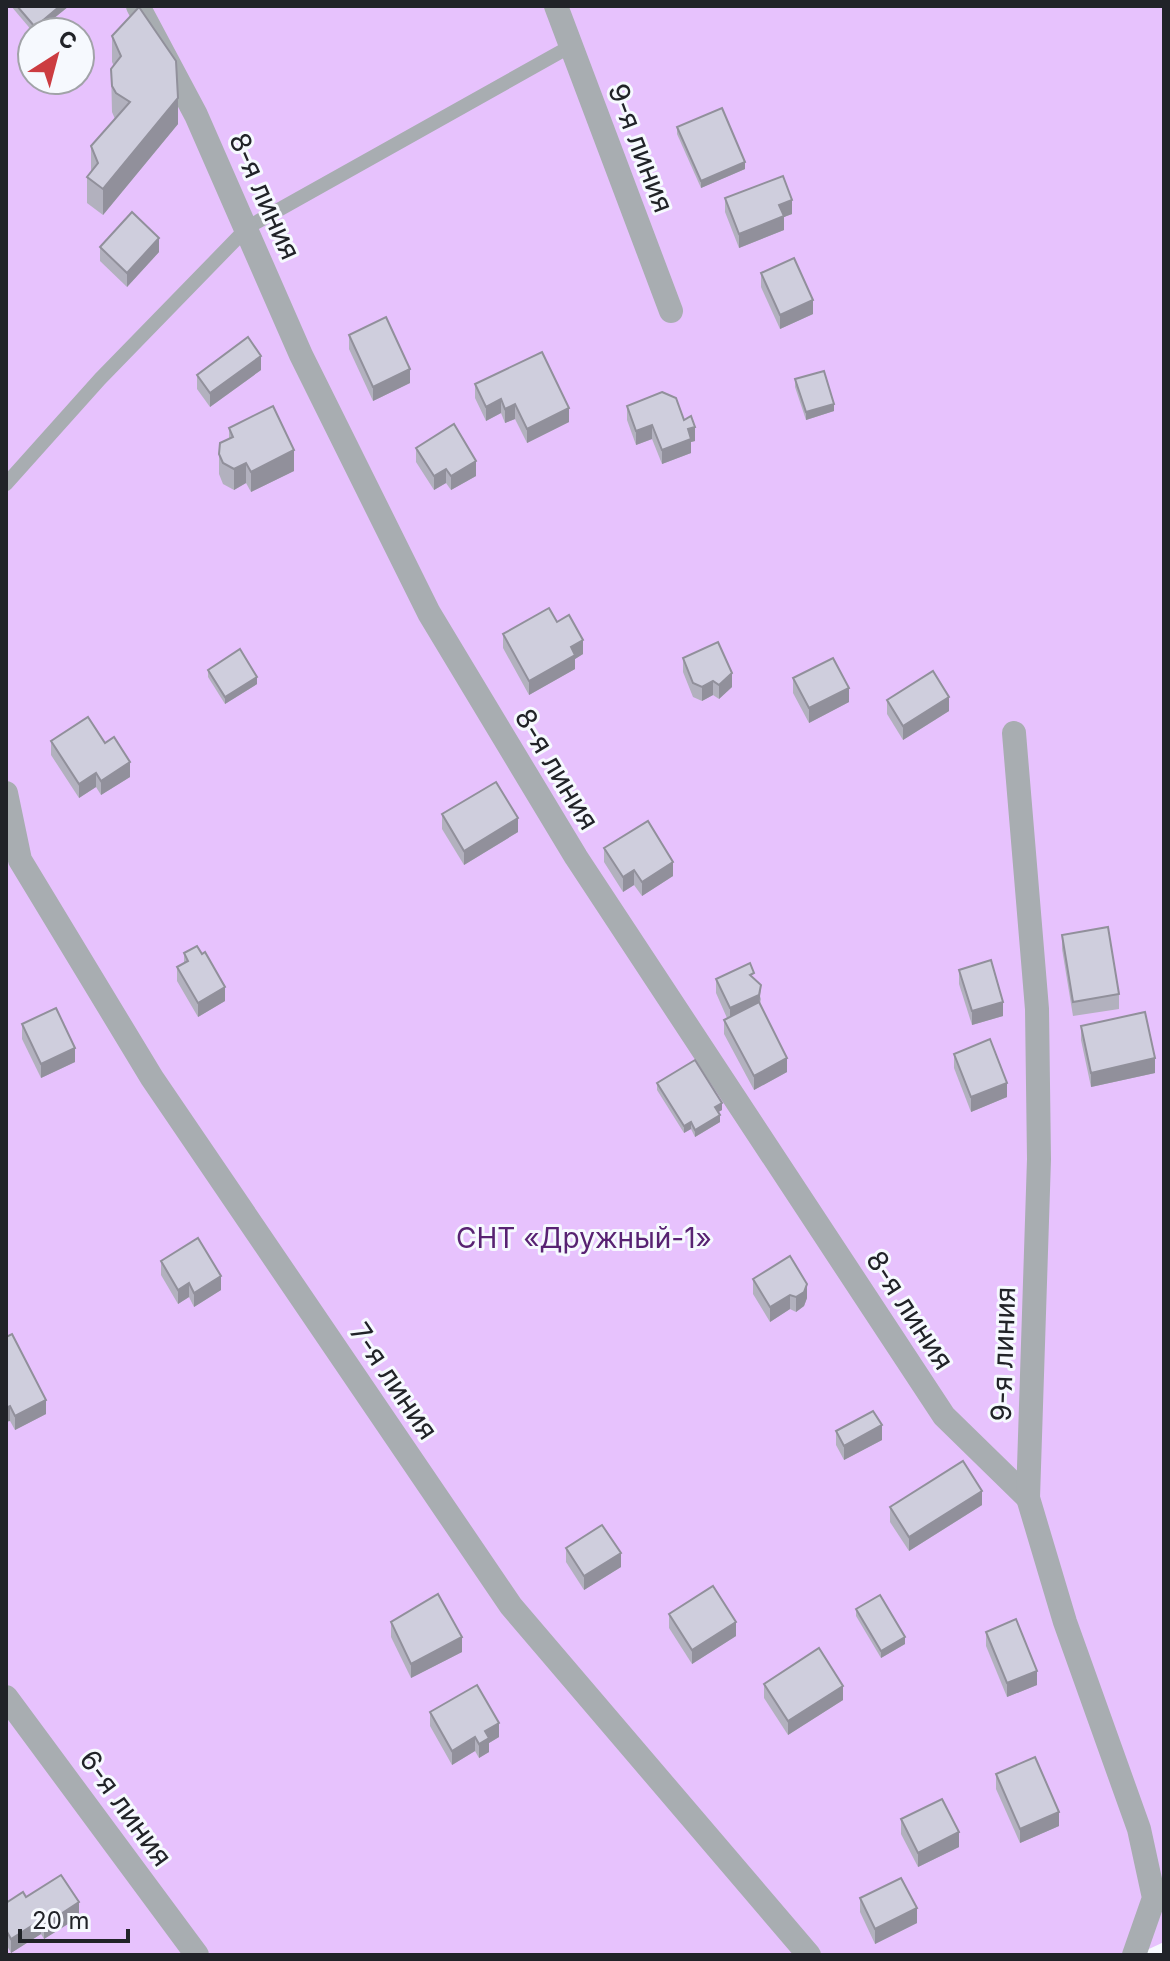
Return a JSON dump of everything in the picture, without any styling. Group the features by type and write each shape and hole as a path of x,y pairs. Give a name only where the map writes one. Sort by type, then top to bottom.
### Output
{"street":[{"name":"9-я линия","path":"556,6 671,311"},
{"name":"8-я линия","path":"138,7 196,115 248,227 301,355 429,613 565,840 944,1416 1028,1498"},
{"name":"9-я линия","path":"1014,733 1037,1009 1039,1159 1028,1498 1065,1622 1139,1829 1154,1898 1134,1955"},
{"name":"7-я линия","path":"6,793 20,860 152,1078 511,1606 809,1955"},
{"name":"6-я линия","path":"6,1697 197,1955"}],"lane":[{"path":"6,484 100,379 248,227 571,46"}],"green space":[{"name":"СНТ «Дружный-1»","path":"6,6 1164,6 1164,1942 1136,1955 6,1955 6,859 14,865 6,793"}],"building":[{"path":"17,6 60,6 48,16 26,16"},
{"path":"139,7 176,61 178,98 103,189 87,177 98,163 91,146 130,102 116,93 112,86 111,69 121,56 112,36"},
{"path":"722,108 745,162 701,181 677,127"},
{"path":"783,176 792,200 779,205 784,216 739,234 725,198"},
{"path":"132,212 159,238 127,273 100,247"},
{"path":"794,258 813,300 780,315 761,273"},
{"path":"386,317 410,369 373,387 349,335"},
{"path":"248,337 261,356 210,393 197,375"},
{"path":"542,352 569,408 527,429 515,404 505,409 501,399 486,407 475,384"},
{"path":"824,371 834,404 806,412 795,379"},
{"path":"662,392 676,398 684,420 691,416 695,427 688,429 691,439 662,450 652,425 636,431 627,406"},
{"path":"273,406 294,450 251,472 246,463 234,469 223,463 219,454 220,443 233,437 229,428"},
{"path":"454,424 476,461 451,476 446,469 434,476 416,448"},
{"path":"549,608 557,622 569,615 583,640 571,647 575,655 529,681 503,634"},
{"path":"718,642 732,673 719,685 713,681 702,687 693,683 683,658"},
{"path":"240,649 257,677 225,697 208,670"},
{"path":"833,658 849,688 809,708 793,678"},
{"path":"933,671 949,697 903,726 887,700"},
{"path":"88,717 105,743 114,737 130,762 101,781 96,773 79,784 51,741"},
{"path":"496,782 518,818 464,851 442,814"},
{"path":"648,821 673,862 642,882 634,870 623,877 604,848"},
{"path":"1108,927 1119,994 1073,1002 1062,935"},
{"path":"197,946 202,954 205,952 225,987 198,1003 177,967 188,961 184,953"},
{"path":"991,960 1003,1002 972,1011 959,970"},
{"path":"750,963 754,973 750,975 761,985 759,995 730,1008 716,979"},
{"path":"759,1002 787,1058 754,1076 724,1020"},
{"path":"56,1008 75,1048 41,1064 22,1024"},
{"path":"1145,1012 1155,1058 1091,1073 1081,1026"},
{"path":"990,1039 1007,1083 971,1097 954,1054"},
{"path":"695,1060 722,1103 715,1107 720,1115 695,1130 691,1122 684,1126 657,1083"},
{"path":"198,1238 221,1276 194,1293 189,1283 178,1290 161,1261"},
{"path":"790,1256 807,1284 804,1292 796,1297 790,1295 770,1307 753,1279"},
{"path":"12,1334 46,1400 15,1416 10,1406 6,1408 6,1337"},
{"path":"873,1411 882,1425 844,1446 836,1431"},
{"path":"963,1461 982,1491 909,1537 890,1507"},
{"path":"602,1525 621,1553 584,1576 566,1548"},
{"path":"713,1586 736,1622 692,1650 669,1614"},
{"path":"438,1594 462,1637 411,1664 391,1622"},
{"path":"880,1595 905,1637 881,1651 856,1609"},
{"path":"1016,1619 1037,1671 1007,1683 986,1632"},
{"path":"819,1648 843,1686 788,1721 764,1684"},
{"path":"477,1685 499,1723 485,1731 489,1738 479,1744 475,1737 452,1751 430,1712"},
{"path":"1035,1757 1059,1812 1020,1829 996,1774"},
{"path":"942,1799 959,1832 918,1853 901,1819"},
{"path":"61,1875 79,1902 44,1925 41,1920 11,1939 6,1930 6,1903 23,1892 26,1897"},
{"path":"901,1878 917,1908 875,1929 860,1898"}]}
